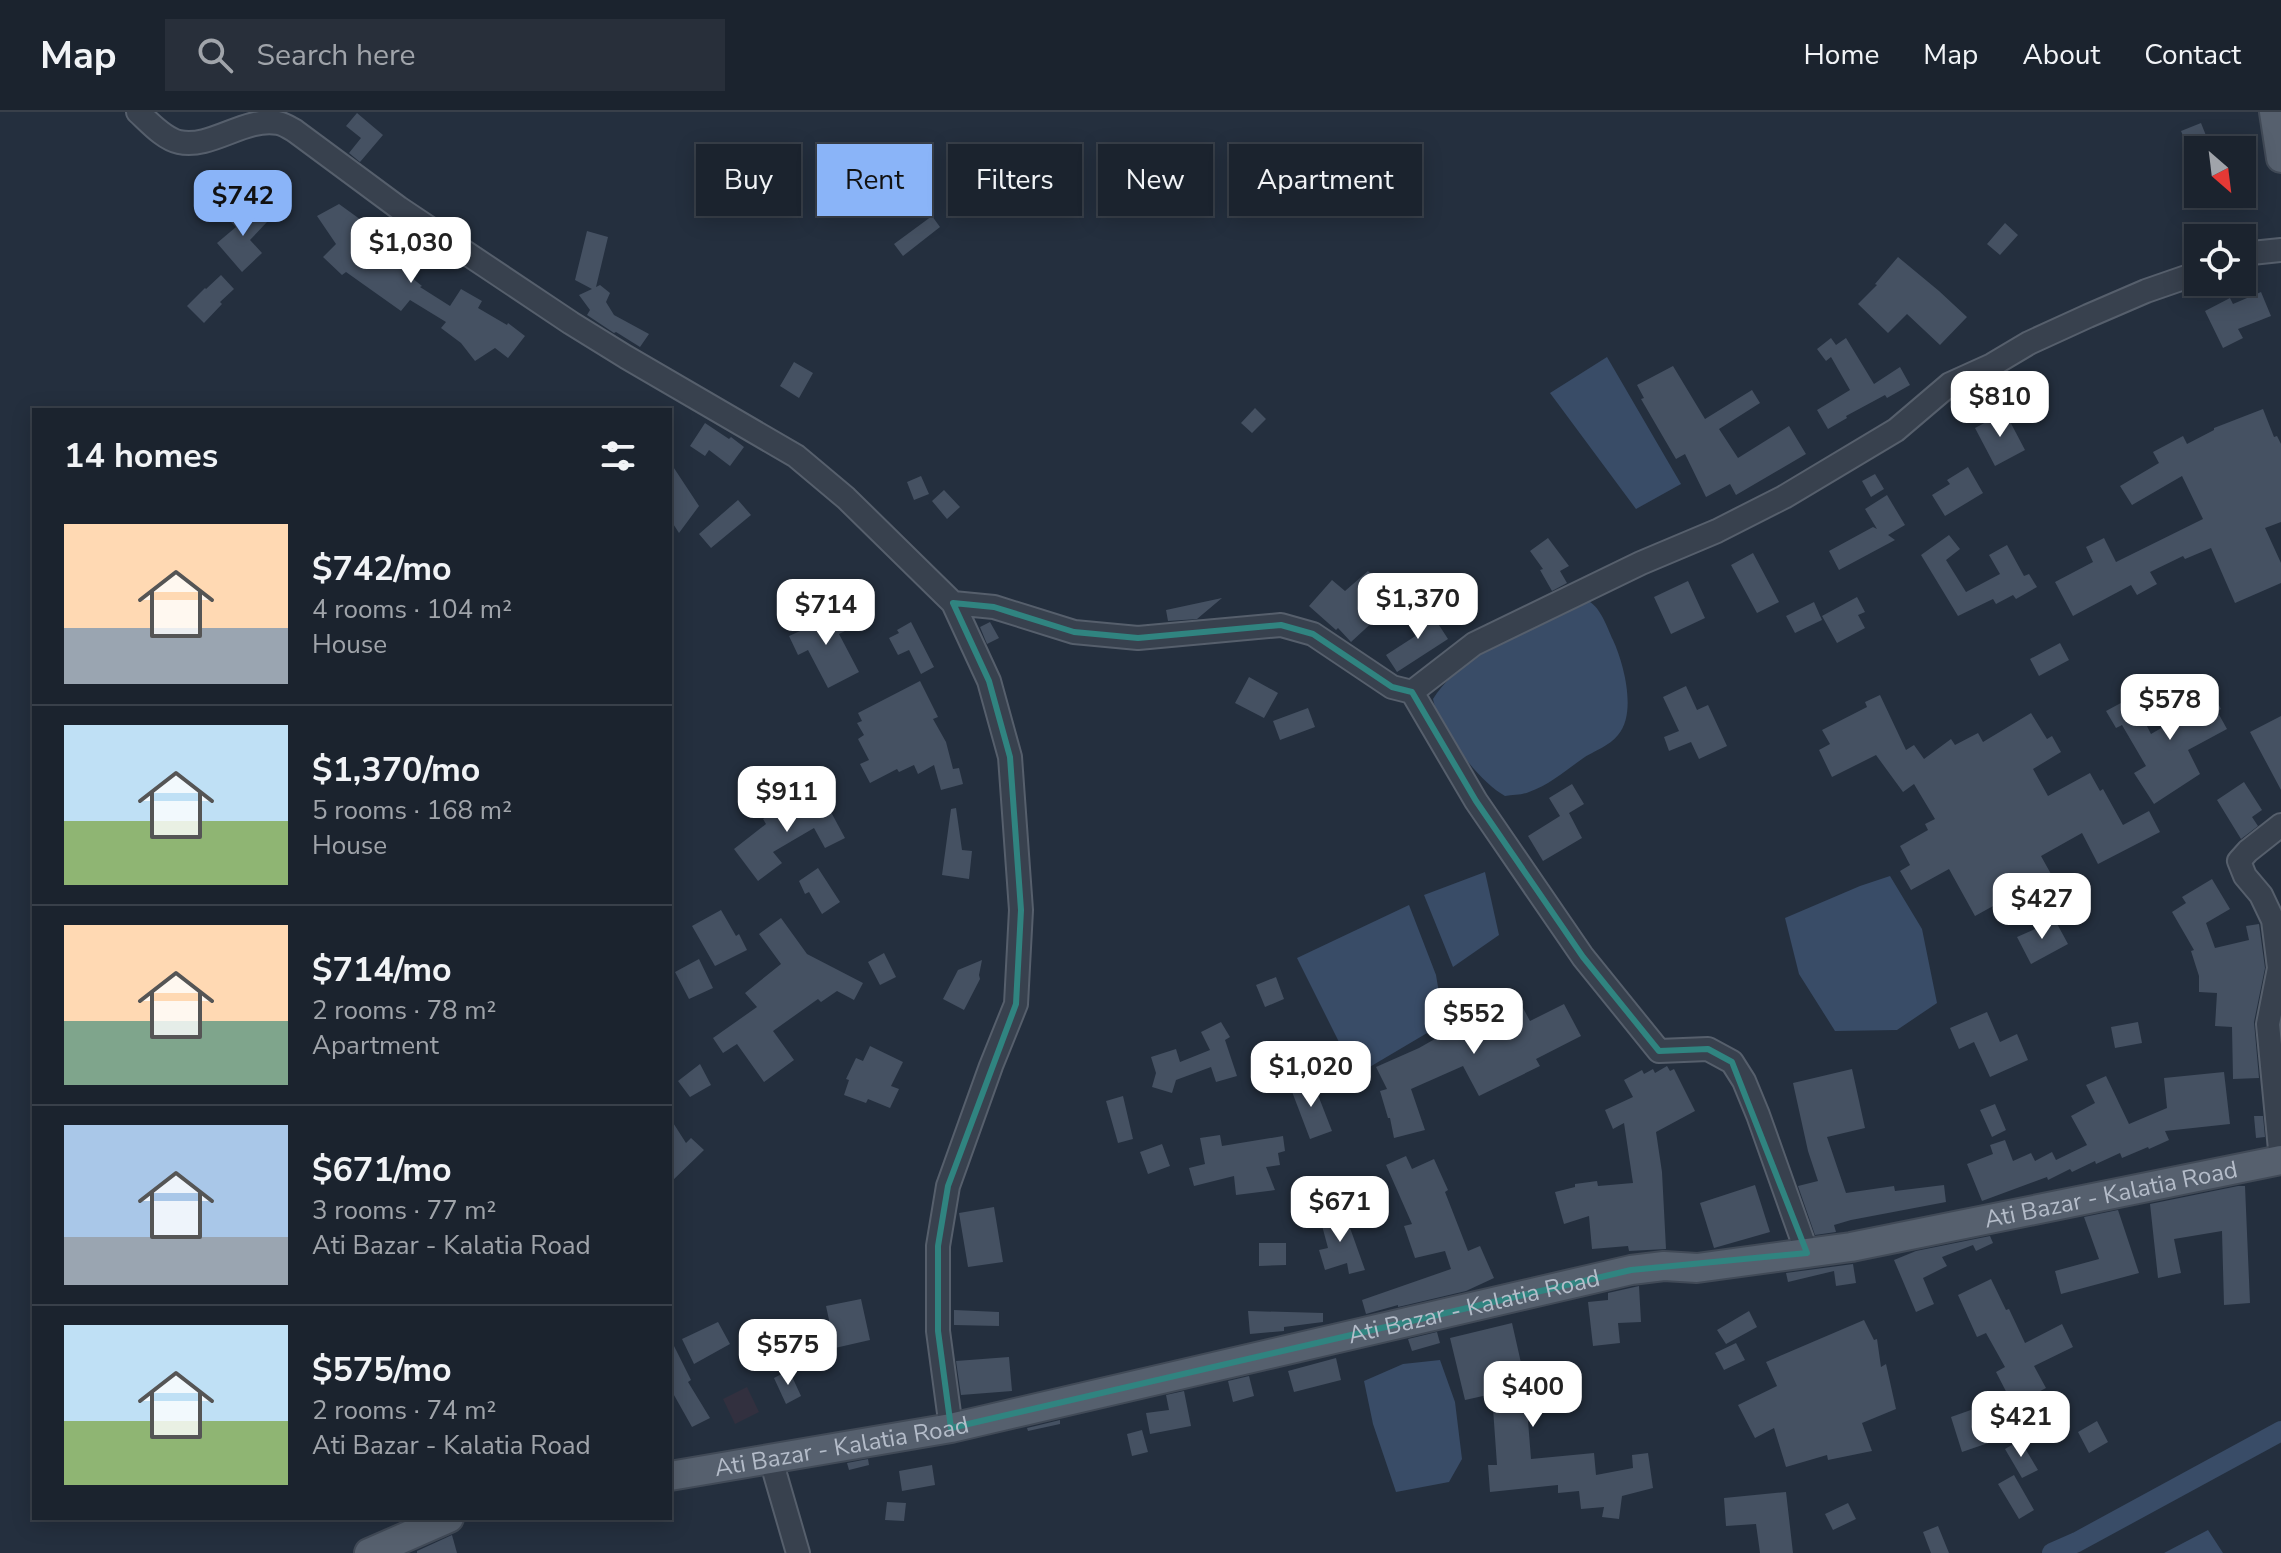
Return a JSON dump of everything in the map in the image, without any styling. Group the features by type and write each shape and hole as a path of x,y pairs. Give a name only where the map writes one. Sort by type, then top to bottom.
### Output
{"main road":[{"path":"2274,112 2281,158"},
{"name":"Ati Bazar - Kalatia Road","path":"672,1476 951,1428 1631,1270 1664,1266 1697,1268 1851,1247 2281,1160"},
{"path":"369,1553 444,1520"}],"street":[{"path":"138,112 168,137 179,142 200,142 258,124 276,123 295,131 399,208 571,323 796,456 846,498 953,603 989,681 1010,757 1021,910 1016,1004 948,1186 938,1246 938,1331 951,1428"},
{"path":"2256,253 2281,250"},
{"path":"1412,692 1474,644 1784,497 1896,430 1950,384 2088,316 2184,278"},
{"path":"953,603 994,607 1074,632 1138,638 1281,625 1313,634 1392,687 1412,692 1476,801 1565,931 1659,1051 1708,1049 1732,1062 1744,1081 1758,1115 1807,1253"},
{"path":"2281,825 2239,861 2273,920 2279,968 2268,1024 2281,1160"},
{"path":"771,1460 798,1553"}],"highlighted area":[{"path":"953,603 994,607 1074,632 1138,638 1281,625 1313,634 1392,687 1412,692 1476,801 1583,957 1659,1051 1708,1049 1732,1062 1807,1253 1631,1270 951,1428 938,1331 938,1246 948,1186 1016,1004 1021,910 1010,757 989,681"}],"shaded area":[{"path":"747,1387 759,1412 735,1424 723,1399"}],"water":[{"path":"1607,357 1681,484 1636,509 1550,393"},
{"path":"1586,600 1602,617 1621,662 1628,702 1624,726 1611,742 1550,782 1526,793 1505,796 1483,779 1461,753 1443,725 1433,699 1446,682 1482,652"},
{"path":"1485,872 1499,935 1453,967 1424,895"},
{"path":"1890,876 1922,929 1937,1003 1897,1030 1835,1031 1799,974 1785,918"},
{"path":"1409,905 1436,975 1444,1023 1368,1068 1344,1052 1297,958"},
{"path":"1440,1360 1455,1402 1462,1459 1449,1482 1396,1492 1373,1424 1364,1381 1403,1364"},
{"path":"2208,1530 2223,1553 2164,1553"}],"building":[{"path":"357,113 383,135 360,162 349,153 361,138 346,126"},
{"path":"2201,123 2206,136 2184,138 2181,131"},
{"path":"247,204 267,222 250,240 262,253 242,272 217,243 236,227 231,222"},
{"path":"339,204 379,233 376,237 410,260 402,270 420,287 450,306 461,289 482,301 478,308 508,323 525,336 508,358 495,348 475,361 461,343 441,328 446,322 410,300 401,311 346,272 342,275 323,257 336,244 317,216"},
{"path":"932,216 940,227 903,256 894,244"},
{"path":"2005,223 2018,235 2000,255 1987,244"},
{"path":"587,231 608,237 596,287 600,285 610,293 606,302 614,315 649,334 640,347 587,315 590,310 579,295 592,289 575,280"},
{"path":"1898,257 1967,317 1940,345 1907,314 1888,333 1858,304"},
{"path":"221,275 234,289 204,323 187,306"},
{"path":"2261,292 2271,316 2238,329 2243,338 2223,348 2205,311 2230,298 2233,304"},
{"path":"1831,338 1836,345 1846,338 1874,384 1900,367 1910,385 1887,398 1885,395 1828,429 1817,410 1850,390 1831,357 1826,361 1817,349"},
{"path":"794,362 813,373 799,398 780,386"},
{"path":"1673,366 1705,419 1752,390 1760,403 1719,429 1738,458 1789,426 1806,454 1736,495 1730,484 1706,497 1685,454 1676,459 1641,399 1644,398 1637,385"},
{"path":"1255,408 1266,419 1252,433 1241,423"},
{"path":"2263,409 2274,437 2277,436 2281,444 2281,522 2265,528 2281,563 2281,583 2235,603 2211,548 2185,559 2183,556 2150,572 2157,584 2137,595 2131,585 2073,616 2055,582 2093,562 2086,547 2104,538 2116,562 2203,519 2182,476 2132,505 2120,486 2159,463 2153,452 2183,436 2187,444 2214,428"},
{"path":"2005,412 2025,450 1995,466 1975,428"},
{"path":"705,423 744,447 730,466 709,450 705,456 690,446"},
{"path":"672,465 699,506 679,533 672,522"},
{"path":"1968,467 1983,493 1945,516 1932,495 1950,484 1947,480"},
{"path":"1875,474 1884,489 1871,497 1862,481"},
{"path":"921,476 929,494 914,500 907,482"},
{"path":"944,490 960,507 947,519 932,501"},
{"path":"1887,495 1905,525 1888,535 1895,540 1839,570 1829,551 1873,527 1877,529 1865,509"},
{"path":"738,500 751,515 711,548 699,534"},
{"path":"1949,535 1960,549 1946,560 1966,592 2000,574 1989,555 2007,545 2024,576 2029,574 2037,587 2016,599 2013,595 1996,604 1993,599 1958,616 1921,555"},
{"path":"1548,538 1569,566 1560,571 1567,583 1552,591 1540,570 1543,569 1530,551"},
{"path":"1753,553 1779,602 1757,613 1731,565"},
{"path":"1368,571 1382,587 1363,603 1377,618 1351,642 1309,606 1332,580 1345,591"},
{"path":"1688,581 1705,618 1671,634 1654,597"},
{"path":"1857,597 1865,612 1858,615 1865,628 1837,643 1822,616"},
{"path":"1222,598 1197,619 1168,621 1166,610"},
{"path":"1814,602 1822,620 1795,633 1786,616"},
{"path":"829,603 845,631 839,634 859,672 828,688 808,650 798,655 789,636 820,622 814,611"},
{"path":"1424,608 1433,625 1437,622 1448,639 1397,672 1386,655 1417,635 1407,617"},
{"path":"911,622 934,667 921,674 909,650 898,655 889,638"},
{"path":"990,622 999,638 987,644 980,627"},
{"path":"2060,643 2069,660 2039,676 2030,659"},
{"path":"1249,677 1278,693 1264,718 1235,703"},
{"path":"920,681 938,717 933,719 946,742 953,769 959,768 963,784 941,790 934,765 918,774 914,765 899,772 897,769 870,783 860,764 869,760 858,739 864,735 857,723 862,721 858,713"},
{"path":"1686,686 1697,710 1708,705 1727,746 1699,759 1691,742 1669,751 1664,737 1679,731 1663,697"},
{"path":"2209,687 2227,729 2188,750 2200,774 2154,804 2134,773 2146,766 2122,725 2116,728 2106,711 2132,697 2151,734 2182,716 2178,709 2194,700 2192,696"},
{"path":"1880,695 1906,750 1914,745 1924,759 1951,739 1955,745 1978,733 1983,742 2031,713 2047,739 2052,736 2061,752 2033,769 2048,796 2090,773 2100,791 2103,789 2123,825 2149,811 2160,832 2098,864 2082,833 2041,856 2051,874 1975,916 1949,869 1911,890 1900,871 1910,865 1900,846 1928,830 1925,824 1935,819 1914,784 1903,792 1876,755 1832,777 1819,750 1830,744 1822,730 1867,707 1865,702"},
{"path":"1308,708 1315,727 1280,740 1273,721"},
{"path":"2281,716 2281,790 2250,732"},
{"path":"2244,782 2262,810 2252,817 2258,826 2241,839 2217,800"},
{"path":"1572,784 1584,804 1569,813 1582,838 1543,861 1528,836 1560,816 1549,798"},
{"path":"804,794 812,807 825,801 845,838 825,848 814,828 773,852 782,863 758,881 734,849 766,824 763,819"},
{"path":"956,808 962,850 972,851 969,879 942,875 951,809"},
{"path":"818,868 840,902 822,914 809,892 805,894 799,881"},
{"path":"2212,879 2230,909 2206,923 2215,948 2249,940 2246,926 2259,924 2265,968 2254,1022 2259,1078 2233,1079 2232,1027 2215,1026 2217,993 2199,992 2199,976 2191,951 2194,950 2172,912 2186,903 2182,897"},
{"path":"721,910 747,950 715,966 692,926"},
{"path":"781,918 807,954 863,983 854,1000 837,991 821,1002 818,999 773,1031 794,1060 764,1082 737,1044 723,1053 713,1038 757,1007 745,993 781,964 759,934"},
{"path":"2055,920 2068,944 2031,964 2017,937"},
{"path":"884,953 896,977 880,985 868,962"},
{"path":"699,959 713,988 689,999 675,972"},
{"path":"982,960 980,979 964,1010 943,999 958,970"},
{"path":"1276,977 1284,999 1265,1007 1256,985"},
{"path":"1516,995 1530,1021 1564,1004 1581,1036 1536,1059 1540,1066 1479,1096 1463,1066 1411,1089 1425,1130 1394,1138 1380,1091 1387,1089 1376,1067 1419,1048 1463,1023 1458,1013 1474,1005 1479,1015"},
{"path":"1987,1012 2000,1042 2017,1034 2028,1060 1990,1077 1974,1042 1959,1049 1950,1028"},
{"path":"1221,1022 1230,1037 1225,1040 1237,1076 1216,1082 1211,1067 1176,1080 1172,1093 1152,1087 1156,1073 1151,1057 1176,1049 1180,1062 1210,1050 1201,1032"},
{"path":"2138,1022 2142,1043 2115,1048 2111,1027"},
{"path":"870,1046 903,1062 891,1086 899,1089 890,1108 868,1099 866,1103 844,1095 849,1080 846,1079 856,1058 863,1061"},
{"path":"700,1064 711,1085 690,1097 678,1081"},
{"path":"1667,1066 1670,1071 1674,1069 1695,1111 1656,1132 1662,1172 1666,1249 1629,1251 1628,1246 1592,1249 1589,1216 1564,1224 1555,1192 1575,1187 1575,1184 1597,1181 1598,1186 1633,1183 1624,1123 1613,1129 1605,1110 1633,1097 1624,1080 1642,1070 1644,1074 1653,1069 1655,1073"},
{"path":"1852,1069 1865,1128 1827,1137 1846,1193 1894,1186 1895,1191 1944,1185 1946,1202 1851,1220 1834,1225 1836,1232 1815,1235 1798,1186 1818,1181 1793,1083"},
{"path":"2224,1072 2230,1124 2165,1131 2169,1140 2149,1149 2122,1158 2120,1153 2096,1164 2095,1161 2072,1172 2070,1169 2048,1180 2047,1177 1982,1201 1967,1164 1993,1154 1990,1145 2005,1140 2013,1161 2031,1153 2035,1161 2052,1152 2056,1160 2087,1145 2071,1116 2095,1103 2086,1085 2106,1076 2129,1124 2167,1108 2164,1078"},
{"path":"1311,1077 1332,1131 1310,1139 1291,1089"},
{"path":"1123,1096 1133,1139 1118,1143 1106,1101"},
{"path":"1995,1104 2006,1130 1992,1137 1980,1110"},
{"path":"2254,1116 2263,1116 2265,1137 2256,1138"},
{"path":"672,1121 686,1143 691,1138 704,1150 672,1181"},
{"path":"1220,1135 1222,1146 1283,1136 1285,1151 1278,1153 1280,1165 1266,1167 1275,1190 1236,1195 1234,1176 1194,1186 1189,1168 1205,1164 1200,1138"},
{"path":"1162,1144 1170,1166 1148,1174 1140,1152"},
{"path":"1406,1156 1412,1169 1434,1159 1468,1251 1480,1246 1494,1278 1466,1291 1366,1314 1362,1300 1451,1269 1445,1251 1415,1258 1404,1226 1412,1224 1386,1165"},
{"path":"1755,1185 1770,1232 1714,1248 1700,1203"},
{"path":"2245,1186 2250,1303 2224,1305 2222,1231 2174,1239 2181,1273 2158,1278 2150,1204"},
{"path":"994,1207 1003,1262 968,1267 959,1213"},
{"path":"2118,1210 2139,1273 2061,1294 2055,1271 2099,1259 2084,1217"},
{"path":"1344,1211 1365,1270 1349,1274 1347,1263 1325,1270 1319,1250 1328,1248 1320,1218"},
{"path":"1990,1236 1993,1243 1976,1251 1973,1245 1942,1257 1947,1266 1923,1278 1934,1304 1916,1312 1894,1260 1916,1251"},
{"path":"1259,1243 1286,1243 1286,1265 1259,1266"},
{"path":"1853,1264 1856,1283 1836,1286 1834,1271 1788,1282 1786,1273"},
{"path":"1991,1279 2025,1343 2062,1324 2073,1347 2034,1366 2046,1388 2013,1405 1996,1372 2005,1367 1986,1333 1977,1337 1958,1295"},
{"path":"1639,1286 1641,1322 1618,1323 1620,1343 1593,1346 1588,1302 1608,1300 1608,1293"},
{"path":"861,1299 870,1340 835,1348 826,1306"},
{"path":"954,1310 999,1312 999,1326 954,1325"},
{"path":"1248,1311 1323,1313 1323,1322 1284,1327 1284,1331 1250,1334"},
{"path":"1749,1311 1757,1327 1726,1344 1717,1330"},
{"path":"1864,1320 1874,1340 1877,1339 1881,1367 1886,1364 1896,1409 1862,1423 1872,1451 1828,1460 1827,1455 1786,1467 1774,1428 1755,1438 1738,1405 1777,1386 1766,1362"},
{"path":"718,1322 730,1344 694,1364 682,1339"},
{"path":"1512,1323 1531,1407 1527,1408 1531,1459 1594,1453 1596,1475 1633,1468 1632,1455 1648,1453 1653,1488 1622,1496 1619,1519 1602,1517 1604,1507 1581,1509 1579,1491 1558,1493 1558,1485 1490,1492 1488,1465 1497,1465 1492,1394 1465,1400 1450,1338"},
{"path":"1437,1332 1440,1343 1412,1351 1408,1339"},
{"path":"672,1342 691,1380 688,1382 710,1418 692,1427 672,1392"},
{"path":"1736,1343 1745,1360 1724,1370 1715,1353"},
{"path":"1009,1357 1012,1391 961,1395 956,1361"},
{"path":"1336,1358 1341,1380 1294,1392 1288,1371"},
{"path":"789,1370 801,1396 786,1404 774,1378"},
{"path":"1249,1376 1254,1396 1233,1402 1228,1381"},
{"path":"1184,1391 1191,1426 1150,1434 1146,1413 1169,1410 1166,1395"},
{"path":"1985,1405 1997,1440 1962,1452 1951,1417"},
{"path":"1060,1420 1060,1424 1028,1431 1027,1428"},
{"path":"2097,1421 2108,1442 2089,1453 2078,1432"},
{"path":"1142,1430 1148,1452 1132,1456 1127,1434"},
{"path":"2020,1440 2038,1470 2022,1478 2005,1449"},
{"path":"868,1459 869,1465 849,1470 847,1463"},
{"path":"932,1465 935,1485 902,1491 899,1471"},
{"path":"2014,1475 2034,1510 2019,1519 1998,1484"},
{"path":"1786,1492 1793,1553 1760,1553 1756,1524 1726,1526 1724,1498"},
{"path":"887,1502 906,1503 904,1521 885,1520"},
{"path":"1848,1503 1856,1519 1833,1530 1825,1514"},
{"path":"1938,1526 1949,1553 1931,1553 1923,1532"},
{"path":"452,1535 457,1553 417,1553 417,1551"}],"waterway":[{"path":"2052,1553 2281,1431"}]}
